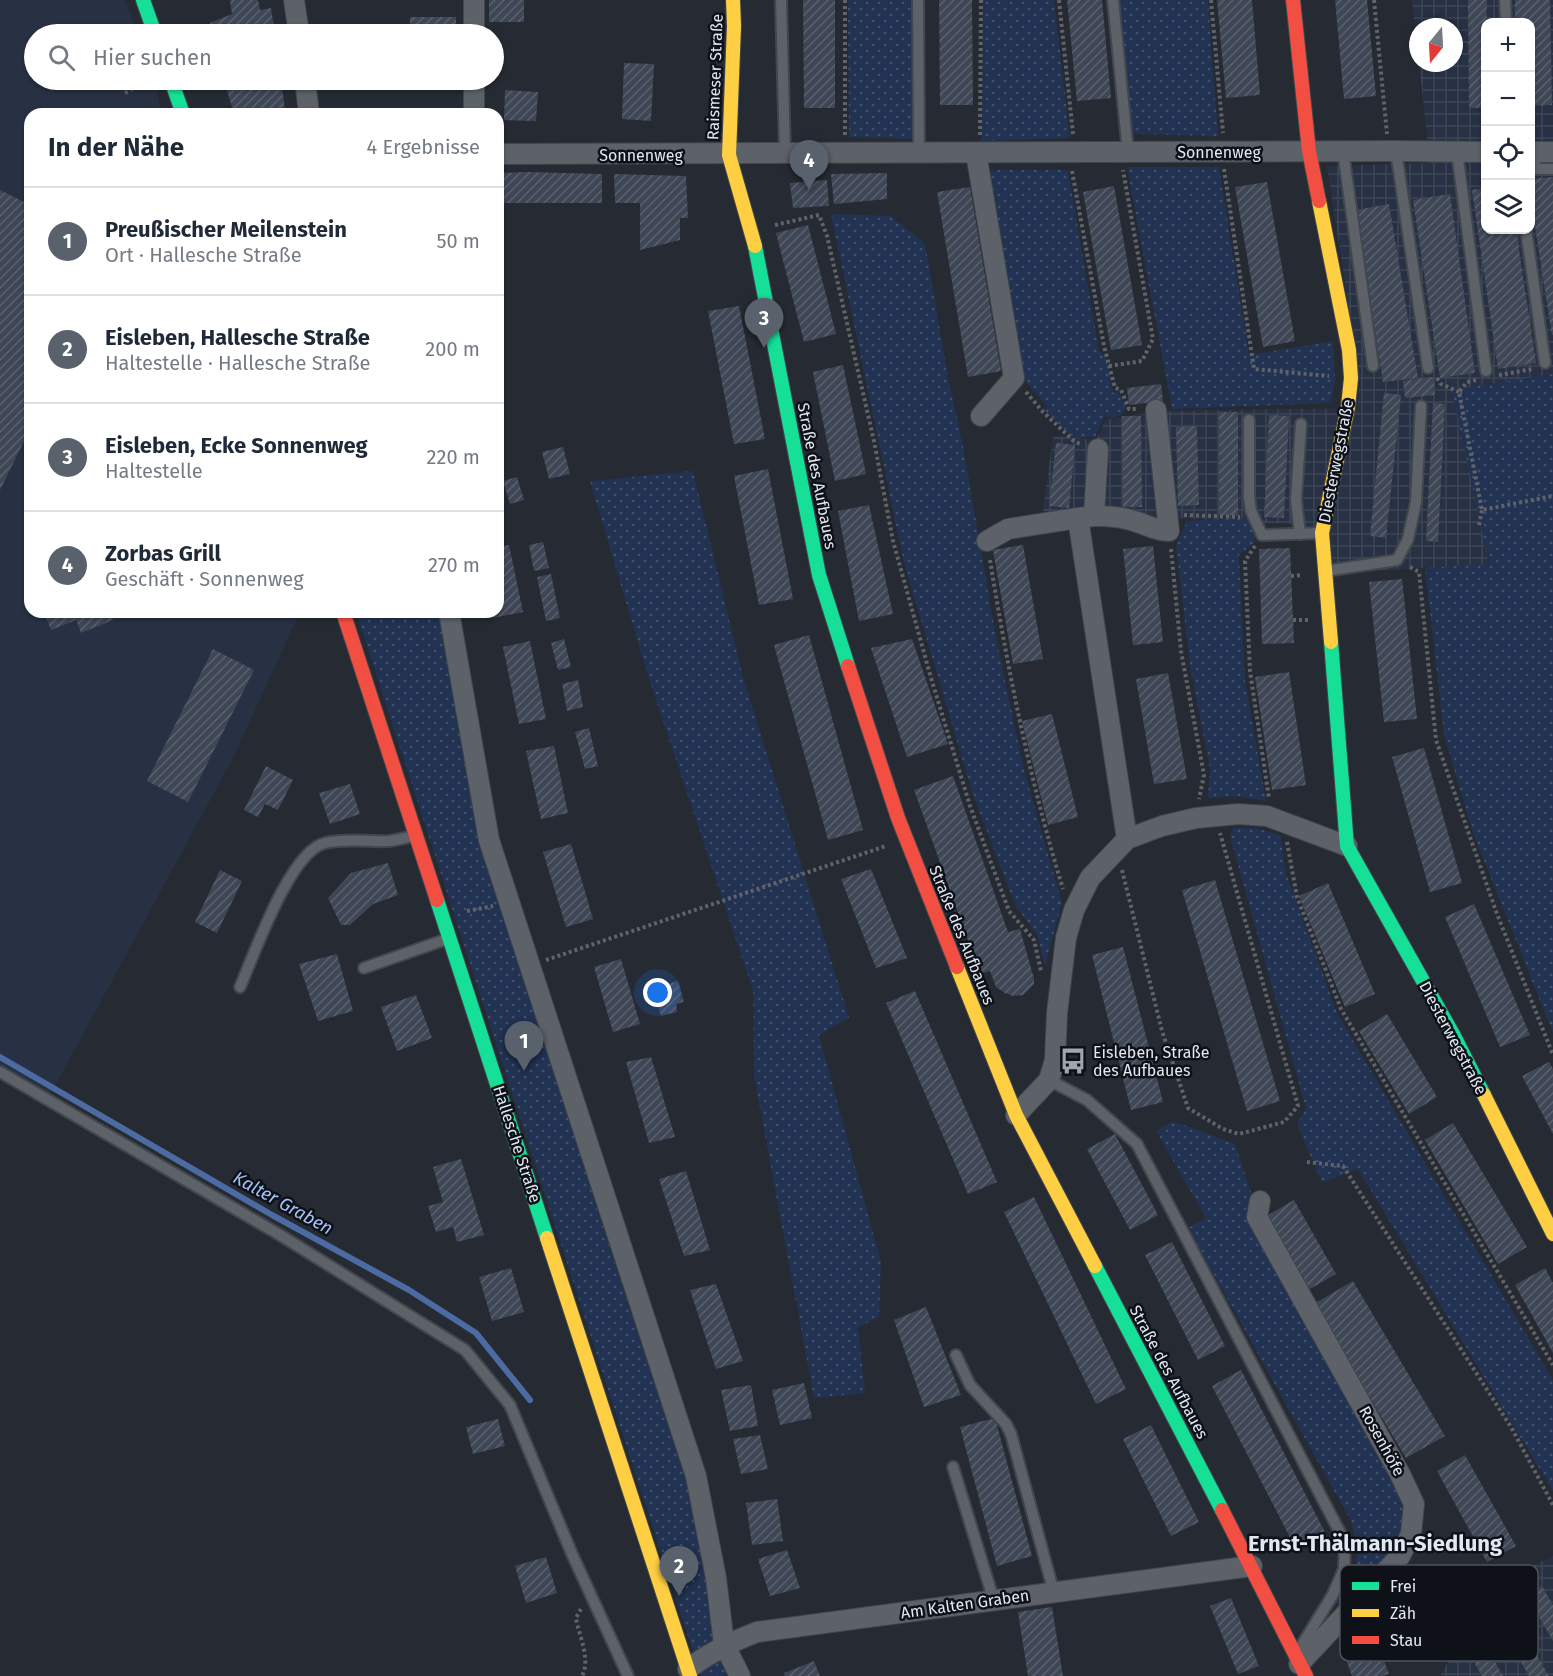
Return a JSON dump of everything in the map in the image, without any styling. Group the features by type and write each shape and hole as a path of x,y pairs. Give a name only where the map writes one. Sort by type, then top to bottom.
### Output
{"street":[{"path":"143,0 151,24"},
{"path":"294,0 298,24"},
{"path":"474,0 474,24"},
{"name":"Raismeser Straße","path":"729,155 733,0"},
{"path":"1293,0 1310,152"},
{"path":"175,90 181,108"},
{"path":"306,90 308,108"},
{"path":"474,90 474,108"},
{"name":"Diesterwegstraße","path":"1310,152 1349,350 1351,378 1348,407 1322,533 1347,846 1454,1036 1553,1234"},
{"name":"Sonnenweg","path":"504,154 1481,152"},
{"path":"978,153 1014,378 981,416"},
{"name":"Straße des Aufbaues","path":"729,155 752,230 819,575 898,818 1016,1115 1252,1566 1300,1665"},
{"path":"987,541 1008,529 1086,517 1106,516 1136,521 1157,531 1169,523 1156,410"},
{"path":"1098,449 1086,517 1121,844"},
{"name":"Hallesche Straße","path":"345,618 689,1672"},
{"path":"450,618 489,840 696,1476 716,1578 724,1644 740,1676"},
{"path":"1016,1115 1049,1080 1055,1060 1057,1014 1066,938 1074,910 1090,878 1121,844 1162,826 1205,816 1238,814 1272,818 1347,846"},
{"name":"Rosenhöfe","path":"1260,1201 1257,1217 1400,1474 1414,1504 1412,1534 1400,1556 1392,1565"},
{"name":"Am Kalten Graben","path":"689,1672 705,1655 724,1644 757,1632 1252,1566"},
{"name":"Rosenhöfe","path":"1300,1665 1340,1621"}],"lane":[{"path":"781,0 785,154"},
{"path":"918,0 919,154"},
{"path":"1113,0 1124,152"},
{"path":"1505,0 1506,18"},
{"path":"1343,151 1374,366"},
{"path":"1393,151 1428,368"},
{"path":"1457,152 1486,371"},
{"path":"1539,152 1535,169 1553,169"},
{"path":"1527,234 1545,363"},
{"path":"1326,571 1397,560 1408,539 1416,502 1421,406"},
{"path":"1250,420 1249,497 1251,511 1262,535 1322,533"},
{"path":"1300,534 1296,500 1301,424"},
{"path":"240,987 280,895 294,869 309,853 321,844 340,840 389,841 416,836"},
{"path":"364,968 450,938"},
{"path":"0,1072 280,1235 465,1350 510,1406 628,1676"},
{"path":"1049,1080 1087,1100 1137,1144 1345,1542 1344,1565"},
{"path":"956,1355 970,1386 1006,1424 1011,1434 1054,1593"},
{"path":"953,1467 994,1600"},
{"path":"1300,1665 1340,1578"}],"path":[{"path":"844,0 844,154"},
{"path":"978,153 981,0"},
{"path":"1059,0 1072,153 1109,366 1115,388 1121,390 1129,409 1156,410"},
{"path":"1211,0 1223,152 1254,369 1351,378"},
{"path":"1374,0 1393,151"},
{"path":"125,93 130,90"},
{"path":"1109,366 1142,362 1153,339 1124,152"},
{"path":"752,230 819,215 827,236 874,441 893,541 931,678 977,827 1009,911 1034,940 1043,980"},
{"path":"1479,525 1482,510 1459,392 1467,382 1482,379 1486,371 1501,375 1536,369 1545,363"},
{"path":"1428,368 1441,384 1459,392"},
{"path":"1014,378 1042,412 1075,442 1098,449"},
{"path":"1482,510 1553,496"},
{"path":"1121,844 1162,1031 1188,1108 1223,1129 1239,1134 1284,1122 1298,1106 1205,816 1204,775 1181,651 1169,523 1241,517 1251,511"},
{"path":"1262,535 1245,561 1250,672 1272,818 1286,837 1297,897 1341,1009 1553,1365"},
{"path":"987,541 1003,643 1042,819 1065,897 1074,910"},
{"path":"1397,560 1419,572 1436,740 1497,914 1553,1055"},
{"path":"531,965 907,839"},
{"path":"1307,1162 1343,1166 1511,1427 1553,1505"},
{"path":"582,1676 585,1669 585,1653 576,1618 582,1608 593,1599"}],"shaded area":[{"path":"0,0 125,0 134,24 24,24 24,90 156,90 161,108 24,108 24,618 297,618 233,758 48,1099 0,1070"},
{"path":"848,0 912,0 912,139 849,137"},
{"path":"983,0 1054,0 1070,138 982,141"},
{"path":"1119,0 1208,0 1218,136 1132,134"},
{"path":"1412,0 1553,0 1553,374 1453,391 1489,565 1338,572 1306,525 1043,511 1053,436 1096,440 1106,419 1166,411 1357,408 1360,382 1327,166 1430,163 1420,72 1463,72 1463,18 1414,18"},
{"path":"1127,167 1219,167 1249,355 1333,341 1335,380 1331,403 1172,409"},
{"path":"987,170 1068,170 1099,351 1106,358 1113,393 1118,392 1126,408 1120,416 1104,417 1095,437 1074,438 1043,409 1047,406 1019,374"},
{"path":"831,214 891,216 925,243 997,642 1024,770 1062,903 1045,966 1037,935 1015,905 973,795 904,563"},
{"path":"1553,374 1553,1033 1473,833 1444,735 1425,568 1489,564 1452,390"},
{"path":"693,471 743,677 849,1018 819,1035 881,1262 879,1317 858,1327 865,1393 814,1398 754,1076 753,991 648,676 590,481"},
{"path":"1250,518 1256,531 1254,543 1239,555 1245,681 1266,801 1237,796 1208,798 1210,769 1190,666 1176,545 1187,521"},
{"path":"358,618 441,618 480,842 693,1501 715,1629 712,1635 727,1676 701,1676"},
{"path":"1233,828 1256,828 1280,835 1286,873 1338,1015 1553,1380 1553,1491 1358,1169 1322,1183 1297,1124 1306,1108 1230,836"},
{"path":"1173,1121 1235,1144 1253,1198 1246,1211 1397,1487 1403,1508 1403,1528 1399,1541 1383,1565 1356,1565 1356,1545 1351,1521 1188,1228 1206,1218 1156,1131"},
{"path":"1553,1556 1553,1676 1440,1676 1448,1661 1538,1661 1538,1565 1534,1565"},
{"path":"1340,1596 1340,1608 1336,1602"}],"building":[{"path":"230,0 258,0 260,10 271,8 273,24 210,24 232,14"},
{"path":"489,0 524,0 524,22 489,22"},
{"path":"803,0 835,0 835,108 804,108"},
{"path":"939,0 972,0 973,105 940,105"},
{"path":"1067,0 1102,0 1111,98 1077,101"},
{"path":"1217,0 1252,0 1260,95 1226,98"},
{"path":"1335,0 1367,0 1376,96 1344,99"},
{"path":"1468,0 1487,0 1487,18 1481,18 1481,108 1469,108"},
{"path":"1515,0 1550,0 1552,105 1535,106 1535,18 1515,18"},
{"path":"410,17 456,17 456,24 410,24"},
{"path":"624,63 654,64 651,121 622,119"},
{"path":"227,90 282,90 285,108 232,108"},
{"path":"505,90 538,92 536,121 504,120"},
{"path":"504,173 602,174 602,203 504,203"},
{"path":"887,173 887,199 834,204 831,174"},
{"path":"614,174 686,176 688,218 680,218 680,240 640,250 640,203 615,203"},
{"path":"1553,177 1553,335 1535,227 1535,179"},
{"path":"827,180 829,206 793,208 790,183"},
{"path":"1267,182 1295,341 1263,347 1235,187"},
{"path":"1114,186 1142,345 1111,350 1083,192"},
{"path":"970,187 1001,371 968,377 937,192"},
{"path":"1481,189 1481,234 1517,234 1536,363 1498,369 1472,190"},
{"path":"0,190 24,202 24,441 0,490"},
{"path":"1450,194 1475,373 1440,378 1413,200"},
{"path":"1389,204 1418,378 1383,382 1356,210"},
{"path":"808,225 836,334 804,342 776,233"},
{"path":"739,306 765,439 734,444 708,311"},
{"path":"843,365 866,474 835,481 813,372"},
{"path":"1434,377 1435,395 1405,398 1403,381"},
{"path":"1161,384 1163,401 1129,405 1127,388"},
{"path":"1384,393 1401,395 1386,538 1370,536"},
{"path":"1433,403 1445,404 1438,542 1426,541"},
{"path":"1219,412 1238,412 1238,515 1219,515"},
{"path":"1269,415 1289,416 1284,518 1264,517"},
{"path":"1122,416 1141,416 1142,507 1123,507"},
{"path":"1197,426 1199,505 1178,506 1176,427"},
{"path":"1056,443 1075,445 1069,508 1049,506"},
{"path":"563,447 570,474 549,479 542,452"},
{"path":"768,469 793,599 759,605 734,476"},
{"path":"517,477 524,500 510,504 504,481"},
{"path":"869,505 893,614 859,621 838,511"},
{"path":"543,542 549,568 534,571 529,545"},
{"path":"509,545 523,612 504,616 504,546"},
{"path":"1023,545 1043,659 1013,664 993,550"},
{"path":"1153,546 1163,642 1133,645 1123,549"},
{"path":"1290,548 1294,643 1262,644 1259,549"},
{"path":"551,574 560,618 546,621 537,577"},
{"path":"1402,579 1417,719 1384,722 1369,582"},
{"path":"46,618 112,618 113,620 81,633 76,620 51,630"},
{"path":"809,635 863,830 828,840 774,645"},
{"path":"564,639 571,667 558,670 551,643"},
{"path":"912,639 948,744 907,757 871,648"},
{"path":"530,641 546,719 519,724 503,647"},
{"path":"213,649 254,670 188,802 147,781"},
{"path":"1289,672 1306,785 1272,790 1255,677"},
{"path":"1168,673 1187,779 1154,784 1136,679"},
{"path":"578,680 583,707 567,711 562,684"},
{"path":"1052,714 1078,817 1048,825 1022,721"},
{"path":"589,728 598,766 585,769 575,732"},
{"path":"554,746 568,813 541,819 526,751"},
{"path":"1424,748 1462,883 1430,892 1392,757"},
{"path":"266,766 293,780 278,810 265,804 258,817 244,810"},
{"path":"953,776 1008,932 1020,929 1034,979 1034,984 1023,995 1013,996 996,987 990,971 972,976 962,948 970,946 914,790"},
{"path":"350,784 360,814 330,824 319,793"},
{"path":"571,844 593,919 566,927 543,852"},
{"path":"388,863 398,895 373,904 350,925 341,925 328,898 351,873"},
{"path":"871,869 907,958 876,968 841,879"},
{"path":"220,870 242,881 217,933 195,922"},
{"path":"1215,880 1280,1101 1247,1111 1182,890"},
{"path":"1328,883 1375,994 1345,1007 1299,896"},
{"path":"1474,904 1530,1035 1500,1047 1445,917"},
{"path":"1123,947 1163,1102 1131,1110 1092,955"},
{"path":"337,954 353,1011 318,1021 299,964"},
{"path":"621,959 640,1024 613,1032 594,967"},
{"path":"678,981 684,1002 676,1004 677,1012 661,1016 653,988"},
{"path":"915,991 997,1182 968,1194 886,1003"},
{"path":"416,995 432,1038 397,1051 381,1007"},
{"path":"1387,1014 1437,1097 1409,1114 1359,1031"},
{"path":"651,1057 675,1137 649,1143 626,1062"},
{"path":"1549,1062 1553,1069 1553,1134 1522,1076"},
{"path":"1453,1123 1527,1247 1498,1264 1425,1140"},
{"path":"1115,1134 1158,1215 1130,1230 1087,1149"},
{"path":"461,1159 484,1235 457,1242 453,1227 436,1232 428,1206 443,1202 433,1167"},
{"path":"686,1171 710,1250 684,1256 659,1179"},
{"path":"1034,1197 1126,1389 1096,1404 1004,1212"},
{"path":"1294,1200 1336,1274 1308,1290 1265,1217"},
{"path":"1172,1242 1225,1346 1198,1360 1145,1255"},
{"path":"511,1268 524,1312 492,1321 479,1277"},
{"path":"1545,1268 1553,1283 1553,1353 1515,1285"},
{"path":"1353,1281 1445,1436 1406,1458 1314,1304"},
{"path":"716,1284 743,1361 716,1369 690,1290"},
{"path":"926,1307 961,1395 924,1407 894,1320"},
{"path":"1241,1370 1326,1534 1296,1549 1212,1386"},
{"path":"804,1383 812,1418 780,1425 772,1390"},
{"path":"751,1385 758,1426 730,1431 721,1390"},
{"path":"995,1418 1032,1556 997,1566 960,1427"},
{"path":"498,1419 505,1446 473,1454 466,1427"},
{"path":"1151,1425 1199,1522 1171,1536 1123,1439"},
{"path":"760,1435 768,1469 741,1474 733,1439"},
{"path":"1465,1455 1516,1546 1487,1562 1437,1471"},
{"path":"777,1499 783,1541 752,1545 746,1503"},
{"path":"787,1550 800,1588 770,1596 758,1559"},
{"path":"546,1557 557,1593 526,1603 515,1566"},
{"path":"1542,1586 1553,1605 1553,1641 1538,1615 1538,1588"},
{"path":"1231,1598 1259,1666 1238,1674 1210,1606"},
{"path":"1052,1607 1063,1676 1028,1676 1018,1612"},
{"path":"1538,1657 1549,1676 1529,1676 1520,1661 1538,1661"},
{"path":"814,1661 820,1676 785,1676 784,1673"},
{"path":"1347,1661 1384,1661 1389,1674 1382,1676 1352,1676"},
{"path":"1473,1661 1494,1661 1503,1676 1482,1676"}],"waterway":[{"name":"Kalter Graben","path":"0,1057 272,1215 409,1290 476,1333 530,1400"}],"traffic: fast":[{"path":"143,0 151,24"},
{"path":"175,90 181,108"},
{"path":"755,246 819,575 848,666"},
{"path":"1331,642 1347,846 1454,1036 1484,1095"},
{"path":"437,900 547,1238"},
{"path":"1095,1266 1222,1510"}],"traffic: slow":[{"path":"733,0 729,155 755,246"},
{"path":"1319,201 1349,350 1351,378 1348,407 1322,533 1331,642"},
{"path":"957,967 1016,1115 1095,1266"},
{"path":"1484,1095 1553,1234"},
{"path":"547,1238 690,1676"}],"traffic: jam":[{"path":"1293,0 1309,151 1319,201"},
{"path":"345,618 437,900"},
{"path":"848,666 898,818 957,967"},
{"path":"1222,1510 1306,1676"}],"place":[{"name":"Zorbas Grill","path":"809,190"},
{"name":"Eisleben, Ecke Sonnenweg","path":"764,348"},
{"name":"Eisleben, Straße des Aufbaues","path":"1073,1061"},
{"name":"Preußischer Meilenstein","path":"524,1071"},
{"name":"Eisleben, Hallesche Straße","path":"679,1596"}],"district":[{"name":"Ernst-Thälmann-Siedlung","path":"1375,1543"}]}
